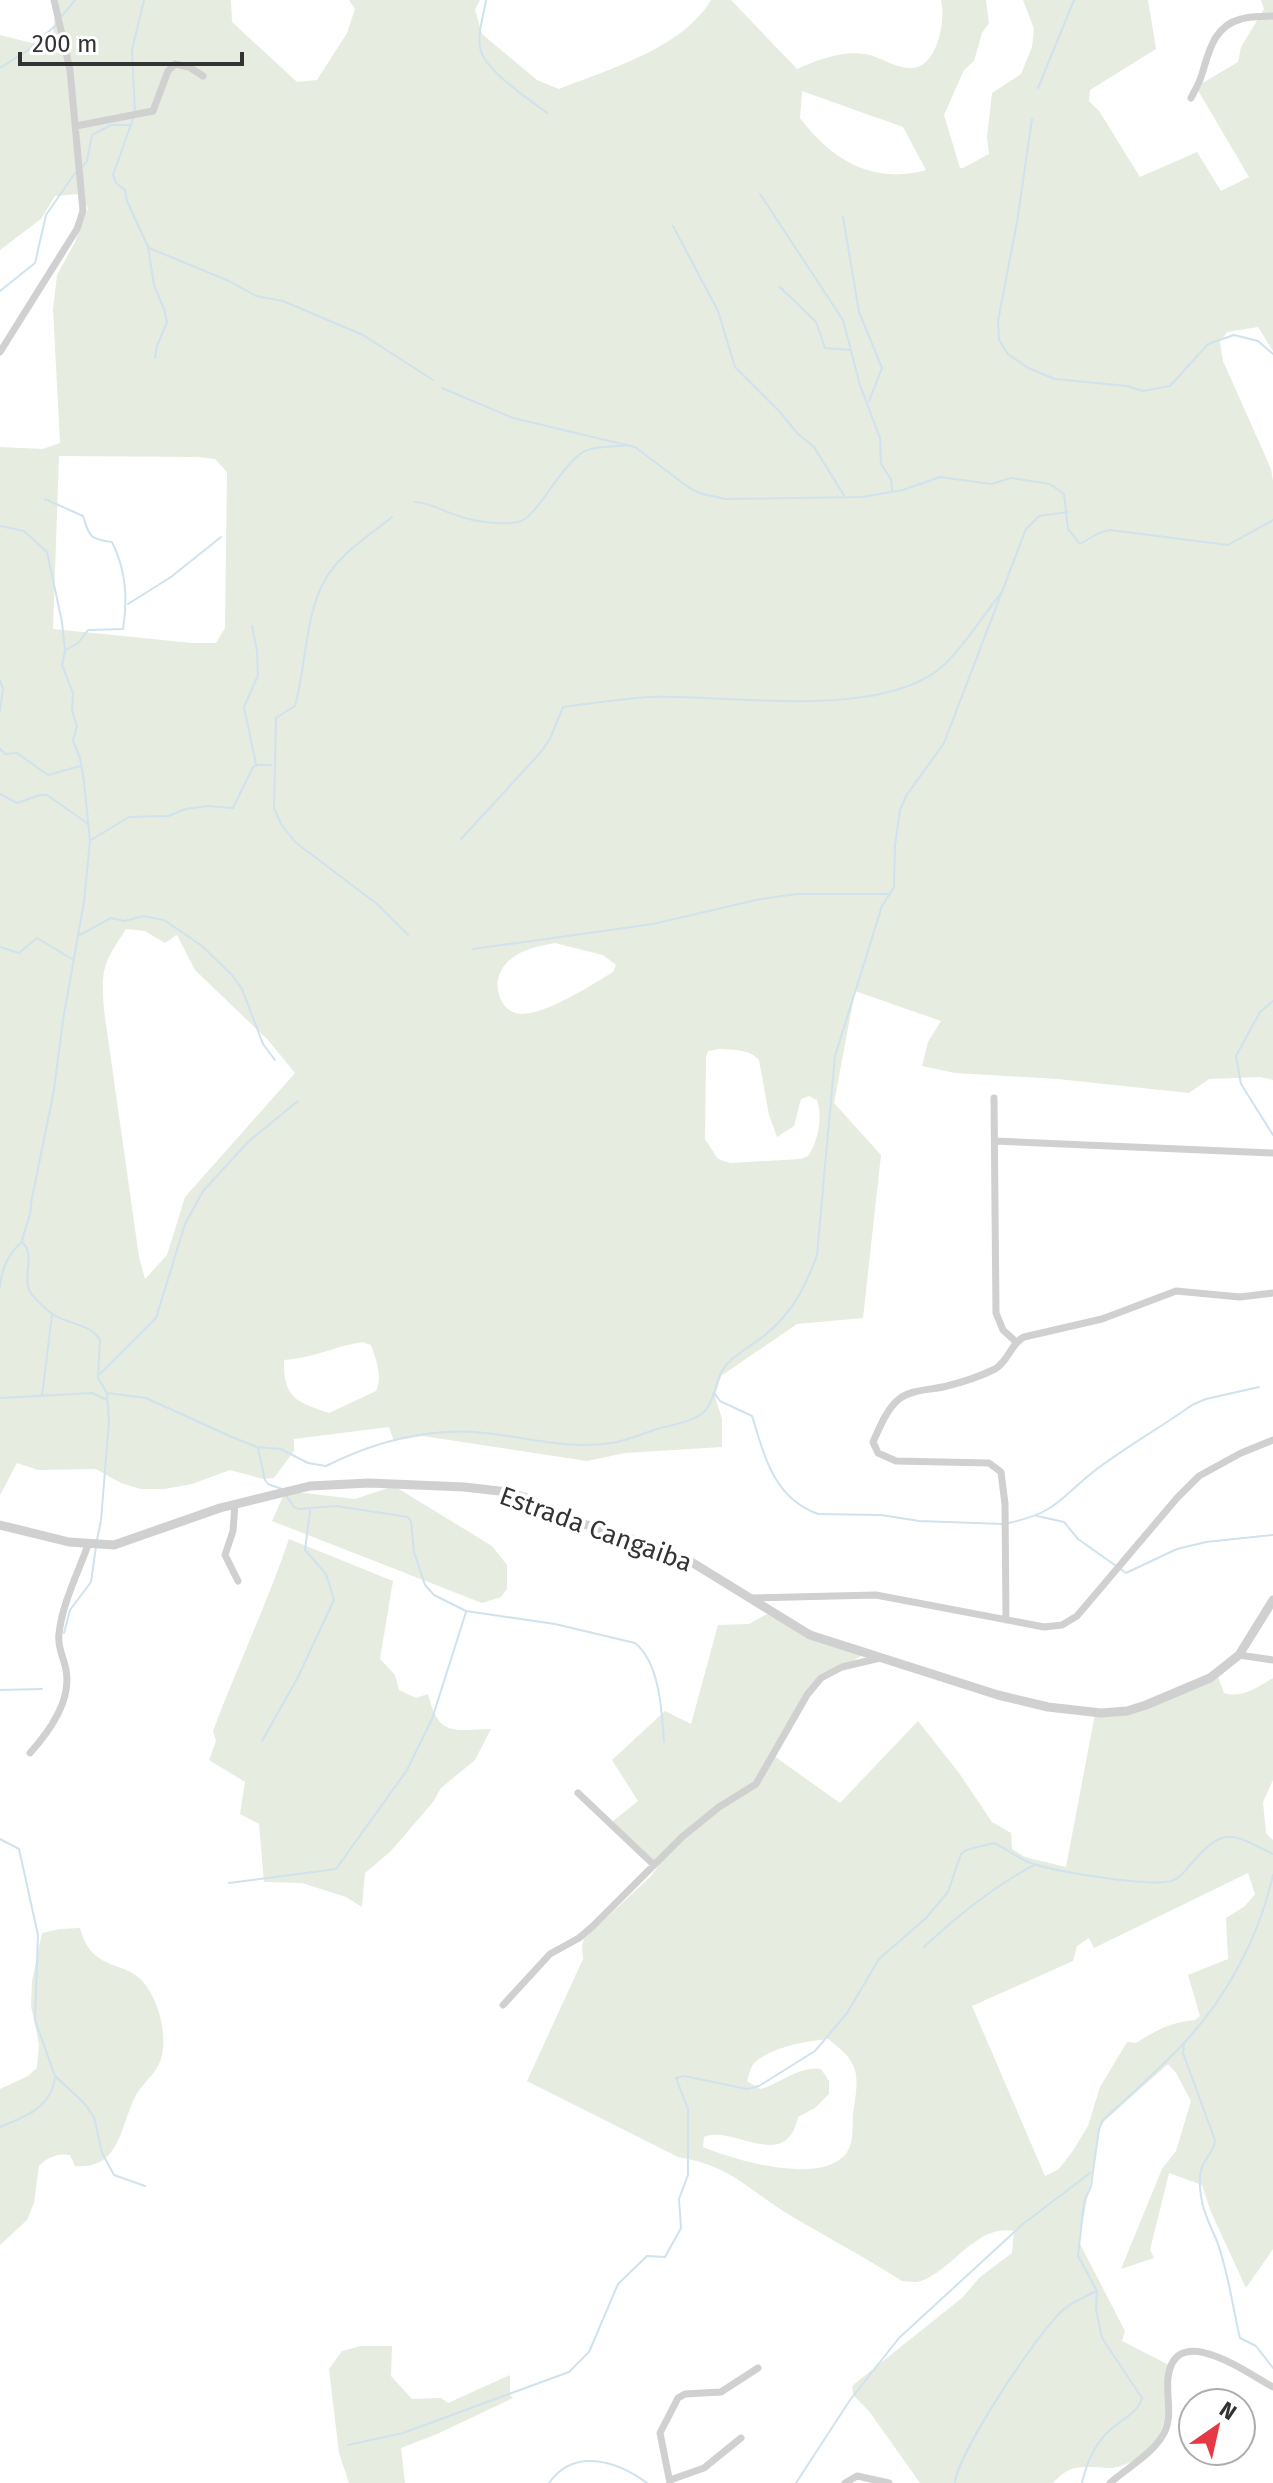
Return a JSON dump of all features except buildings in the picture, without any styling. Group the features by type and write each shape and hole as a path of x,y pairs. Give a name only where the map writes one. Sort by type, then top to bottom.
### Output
{"street":[{"path":"0,352 81,218 83,200 70,70 54,0"},
{"path":"1191,98 1219,32 1239,19 1273,16"},
{"path":"76,126 153,111 168,71 175,64 189,67 203,76"},
{"path":"994,1098 996,1313 1003,1330 1016,1342"},
{"path":"995,1141 1273,1153"},
{"path":"1006,1620 1005,1504 1001,1472 993,1464 981,1461 896,1461 878,1453 873,1442 885,1416 901,1397 946,1387 998,1367 1008,1358 1016,1342 1024,1337 1102,1319 1176,1291 1240,1297 1273,1293"},
{"path":"750,1599 876,1595 1055,1627 1074,1619 1199,1476 1241,1453 1271,1442 1273,1451"},
{"name":"Estrada Cangaiba","path":"0,1525 88,1545 123,1543 235,1504 298,1488 334,1483 464,1487 508,1492 579,1523 663,1549 693,1563 810,1635 1017,1700 1101,1713 1127,1711 1210,1678 1239,1655 1273,1600"},
{"path":"235,1504 233,1531 225,1555 238,1581"},
{"path":"30,1753 55,1720 65,1692 67,1675 59,1646 59,1629 88,1545"},
{"path":"1239,1655 1273,1660"},
{"path":"503,2005 550,1954 586,1933 705,1817 756,1784 811,1689 821,1678 842,1667 882,1658"},
{"path":"578,1793 654,1865"},
{"path":"1110,2483 1162,2438 1168,2421 1170,2369 1176,2359 1187,2351 1208,2352 1273,2387"},
{"path":"741,2438 704,2468 670,2482 660,2433 678,2398 685,2394 721,2392 758,2368"},
{"path":"845,2483 857,2476 889,2483"}],"shaded area":[{"path":"56,0 231,0 232,22 297,82 317,80 347,33 355,9 349,0 480,0 475,10 482,34 537,80 559,89 622,65 664,44 698,17 711,0 731,0 797,69 852,53 870,55 907,68 921,66 928,60 938,41 941,0 986,0 989,23 982,33 974,61 964,70 944,115 960,168 963,168 989,154 987,137 992,93 1021,74 1032,47 1034,29 1023,0 1148,0 1156,49 1090,90 1089,101 1099,111 1140,177 1197,152 1221,191 1249,177 1196,87 1238,62 1241,47 1264,9 1261,0 1273,0 1273,351 1258,327 1227,332 1220,342 1223,361 1271,469 1273,481 1273,1080 1260,1077 1209,1079 1189,1093 1058,1079 955,1073 922,1066 928,1042 941,1021 855,991 834,1103 881,1155 863,1318 797,1324 721,1376 715,1396 722,1419 722,1447 625,1453 587,1461 422,1436 394,1441 389,1427 294,1439 294,1451 274,1478 263,1479 230,1470 192,1484 141,1489 121,1483 96,1469 38,1470 17,1463 0,1495 0,447 43,449 60,443 53,309 57,275 88,209 81,194 55,196 41,219 0,250 0,35 52,48","holes":["802,91 903,127 926,170 889,174 855,165 825,146 800,118","59,456 197,457 215,459 227,472 225,628 216,643 53,629","126,929 145,931 165,943 177,935 195,970 268,1040 295,1073 185,1197 167,1255 145,1279 139,1257 104,1010 103,985 108,959","555,943 603,955 616,965 613,972 556,1004 532,1012 515,1013 500,998 498,977 511,959","719,1049 746,1052 759,1060 769,1115 777,1137 794,1126 801,1099 809,1096 817,1100 820,1114 818,1129 808,1156 730,1163 718,1159 705,1139 708,1051","362,1342 371,1345 379,1374 376,1391 329,1413 293,1396 286,1382 284,1360"]},
{"path":"394,1486 492,1546 507,1565 507,1589 501,1597 482,1603 272,1521 284,1494 296,1492 355,1499"},
{"path":"289,1539 393,1581 380,1659 395,1675 399,1690 416,1698 428,1694 437,1718 449,1728 491,1729 475,1760 441,1788 433,1802 391,1851 365,1873 362,1907 346,1897 302,1883 264,1882 259,1824 240,1814 245,1782 209,1760 216,1741 213,1731"},
{"path":"769,1613 865,1653 816,1685 774,1756 840,1803 918,1721 992,1822 1011,1833 1012,1849 1025,1857 1066,1867 1095,1714 1117,1713 1217,1674 1224,1693 1231,1694 1250,1691 1273,1678 1273,1780 1263,1802 1266,1833 1273,1840 1273,2249 1246,2288 1202,2185 1169,2173 1150,2250 1154,2258 1121,2269 1162,2169 1176,2151 1191,2101 1168,2064 1101,2124 1079,2242 1125,2331 1122,2341 1169,2365 1167,2406 1161,2430 1146,2451 1126,2464 1114,2468 1073,2469 1053,2483 920,2483 869,2411 853,2395 852,2386 963,2297 980,2277 1012,2253 1014,2231 988,2234 933,2275 921,2281 902,2281 788,2214 725,2172 678,2157 527,2081 583,1959 584,1939 659,1865 612,1822 638,1801 612,1760 665,1711 691,1724 718,1625 749,1624","holes":["1248,1873 1255,1894 1245,1906 1226,1918 1228,1959 1188,1975 1200,2016 1164,2027 1136,2043 1127,2042 1100,2087 1088,2126 1059,2169 1045,2176 972,2006 1073,1961 1077,1946 1089,1938 1094,1948","828,2039 851,2060 856,2075 852,2138 845,2155 832,2164 796,2169 754,2163 703,2147 704,2137 716,2135 771,2145 782,2142 792,2134 798,2117 815,2108 829,2094 829,2081 821,2069 813,2069 798,2072 760,2089 747,2081 752,2067 761,2057 779,2049"]},
{"path":"80,1928 94,1954 132,1973 149,1990 161,2021 162,2055 154,2072 136,2095 110,2153 102,2161 90,2165 75,2166 70,2155 53,2156 42,2163 34,2203 27,2220 0,2245 0,2089 28,2076 37,2068 39,2044 31,2006 32,1981 42,1933"},
{"path":"361,2346 392,2346 391,2376 412,2399 441,2398 448,2403 510,2375 510,2395 513,2398 401,2448 405,2483 349,2483 339,2453 329,2369 342,2351"}],"waterway":[{"path":"62,16 75,0"},
{"path":"135,113 132,50 144,0"},
{"path":"486,0 479,39 485,59 510,85 547,113"},
{"path":"1038,88 1074,0"},
{"path":"0,68 27,51 56,25"},
{"path":"133,119 113,175 116,183 125,190 148,247 154,285 167,322 155,358"},
{"path":"1032,119 998,321 999,340 1008,354 1028,368 1055,379 1127,386 1143,391 1170,386 1208,344 1234,335 1258,341 1273,354"},
{"path":"83,166 87,161 92,135 111,125 130,125"},
{"path":"0,291 35,263 46,215 75,173"},
{"path":"760,194 843,320 860,385 880,438 881,464 891,479 892,491"},
{"path":"843,217 859,312 882,368 869,401"},
{"path":"673,226 718,311 735,367 814,447 845,497"},
{"path":"149,248 229,281 256,296 283,301 363,335 433,380"},
{"path":"780,287 816,322 825,348 850,350"},
{"path":"442,388 513,418 635,447 688,487 725,499 862,497 903,490 940,477 991,484 1011,478 1050,484 1064,494 1068,529 1080,544 1110,530 1228,545 1273,520"},
{"path":"415,502 475,520 518,522 533,511 576,457 600,447 628,445"},
{"path":"45,499 83,516 92,536 112,542 125,585 123,629 88,630 78,643 66,650"},
{"path":"107,1393 146,1398 257,1447 281,1449 308,1463 326,1466 355,1453 416,1435 488,1433 590,1445 622,1441 703,1413 711,1402 725,1367 765,1335 797,1299 817,1255 835,1056 882,906 894,887 900,810 906,796 944,743 1026,529 1039,516 1068,512"},
{"path":"392,517 339,561 318,594 295,706 276,718 274,808 281,824 295,842 377,904 408,935"},
{"path":"0,526 24,531 47,552 62,622 65,651 62,665 73,693 72,711 77,726 73,741 80,758 90,841 84,902 54,1090 30,1213 22,1242 6,1262 0,1287"},
{"path":"128,604 171,577 221,537"},
{"path":"461,839 540,753 550,739 563,707 648,697 804,701 884,693 918,682 945,664 1002,592"},
{"path":"252,626 258,675 244,707 256,764"},
{"path":"0,680 3,689 0,711"},
{"path":"0,749 5,754 17,753 48,775 80,766"},
{"path":"91,840 129,817 168,816 207,806 233,808 253,767 257,765"},
{"path":"258,765 271,765"},
{"path":"0,794 17,803 47,795 87,823"},
{"path":"473,949 653,924 796,894 890,894"},
{"path":"78,936 111,918 125,921 143,916 164,920 202,946 232,975 242,989 263,1044 275,1060"},
{"path":"0,947 19,953 37,938 72,959"},
{"path":"1273,1001 1260,1012 1236,1056 1241,1084 1273,1135"},
{"path":"100,1374 156,1318 185,1224 203,1191 249,1141 298,1101"},
{"path":"23,1243 27,1249 28,1283 33,1296 51,1313 90,1330 100,1340 98,1378 107,1393 109,1421 97,1540"},
{"path":"42,1396 52,1315"},
{"path":"1009,1523 1056,1504 1105,1463 1192,1405 1259,1387"},
{"path":"0,1398 92,1393 107,1400"},
{"path":"715,1394 720,1401 752,1416 767,1461 781,1486 803,1507 818,1514 881,1515 919,1521 1003,1524"},
{"path":"258,1448 265,1480 282,1489"},
{"path":"285,1494 299,1509 336,1506 408,1517 414,1552 425,1585 434,1595 466,1611 555,1624 635,1643 655,1675 664,1742"},
{"path":"262,1741 297,1679 334,1600 326,1574 305,1550 310,1511"},
{"path":"1037,1516 1064,1522 1078,1539 1126,1573 1177,1549 1206,1542 1273,1535"},
{"path":"64,1633 70,1610 91,1582 96,1546"},
{"path":"229,1883 336,1869 407,1770 432,1719 466,1612"},
{"path":"0,1690 42,1689"},
{"path":"348,2445 403,2433 569,2372 589,2352 618,2284 647,2256 665,2257 681,2228 679,2199 688,2175 688,2109 676,2078 684,2076 747,2089 759,2086 815,2051 847,2013 879,1959 926,1918 948,1892 961,1854 966,1850 994,1843 1038,1865 1098,1877 1159,1882 1179,1877 1220,1838 1247,1841 1273,1854"},
{"path":"0,1839 19,1849 38,1935 35,2020 55,2076 84,2103 94,2117 102,2153 114,2175 145,2186"},
{"path":"924,1947 976,1902 1034,1865"},
{"path":"1082,2483 1098,2444 1136,2409 1142,2398 1102,2338 1096,2310 1097,2291 1078,2256 1084,2202 1091,2186 1099,2129 1103,2120 1184,2043 1214,2006 1250,1943 1273,1875"},
{"path":"1184,2044 1183,2053 1215,2140 1201,2172 1204,2210 1223,2261 1240,2338 1256,2346 1273,2368"},
{"path":"0,2127 36,2110 49,2096 55,2077"},
{"path":"796,2483 850,2400 899,2338 1023,2224 1090,2173"},
{"path":"955,2483 959,2468 984,2420 1036,2342 1063,2310 1096,2291"},
{"path":"549,2483 559,2472 583,2461 609,2464 647,2483"}]}
